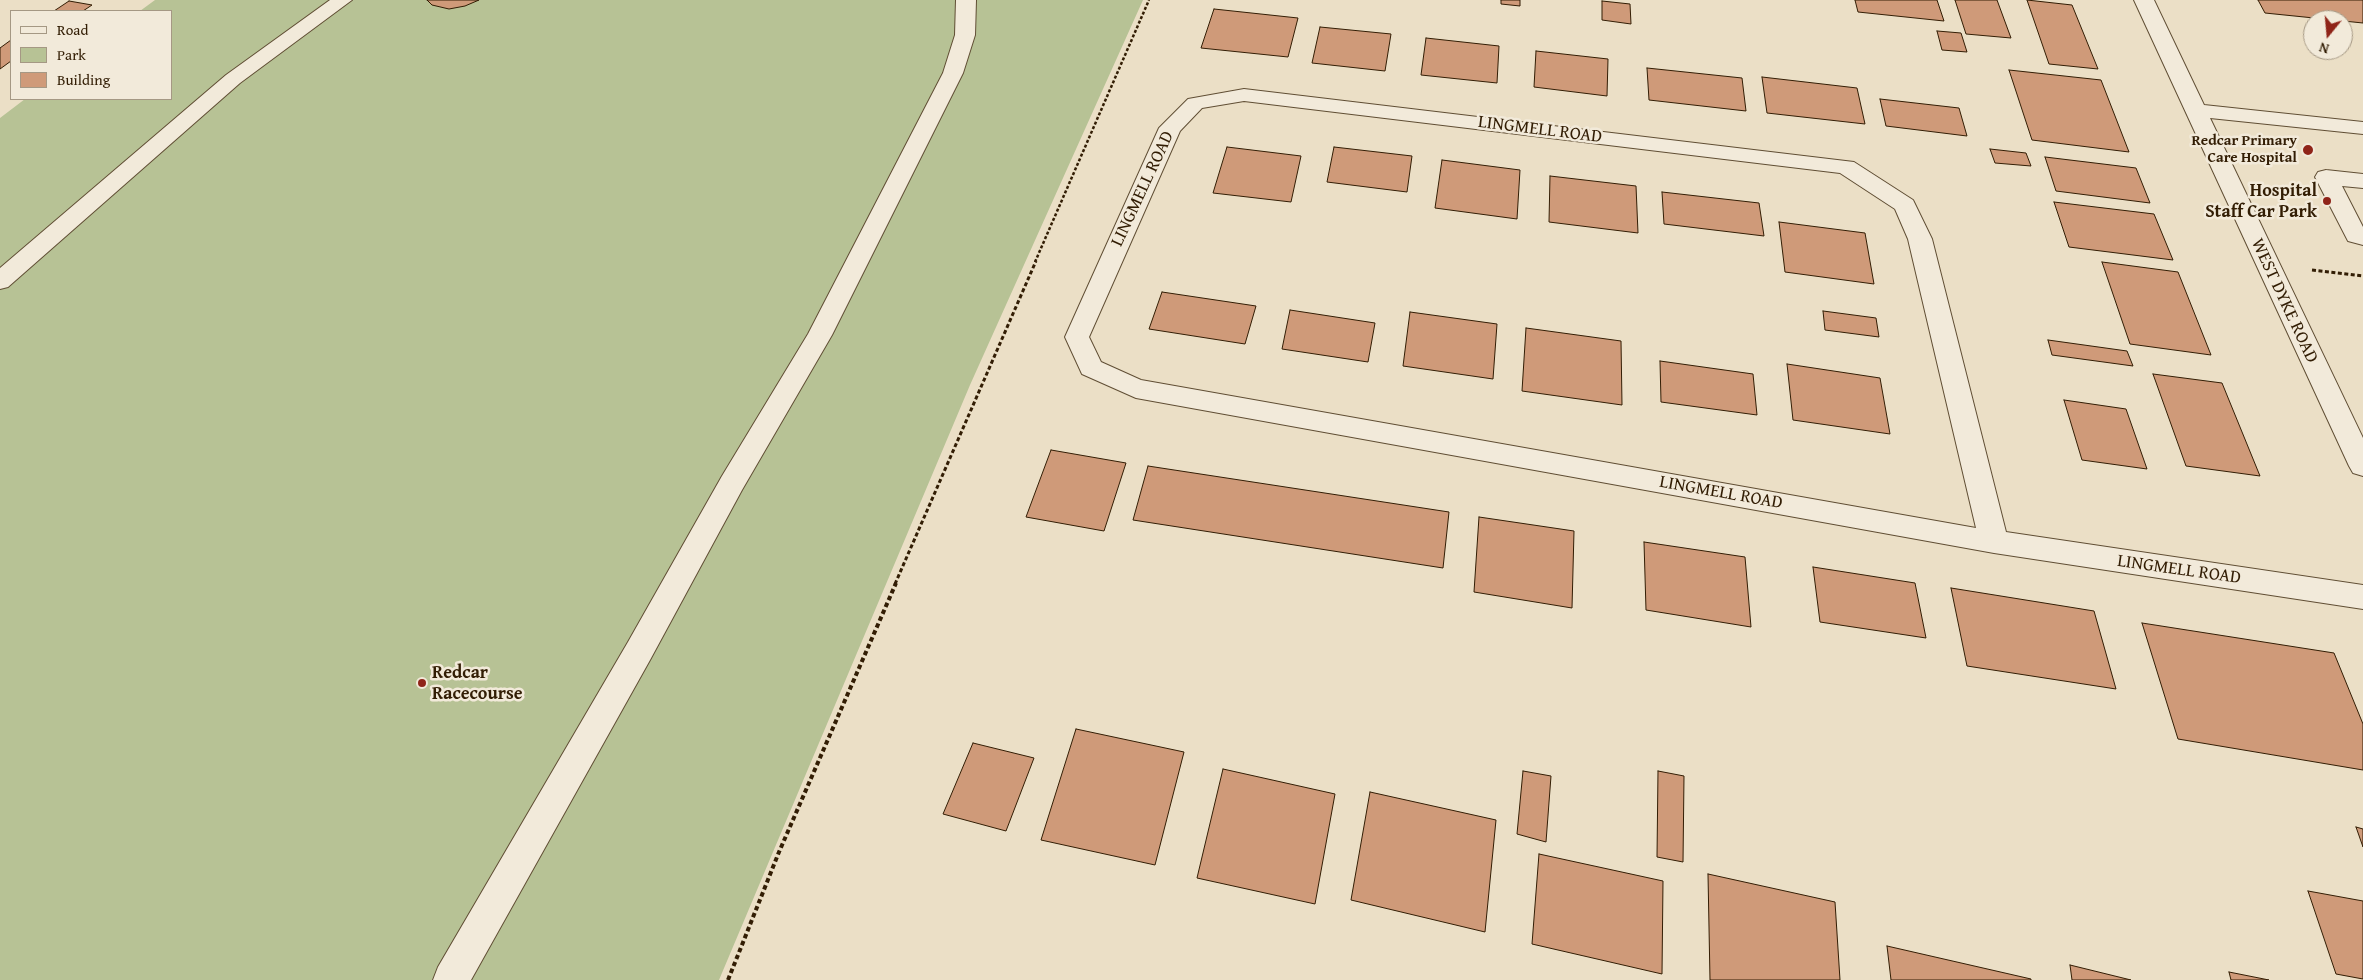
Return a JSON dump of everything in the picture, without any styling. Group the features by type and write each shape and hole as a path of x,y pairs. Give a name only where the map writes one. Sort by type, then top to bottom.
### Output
{"street":[{"path":"0,281 233,79 342,0"},
{"path":"451,980 639,651 732,483 820,334 953,73 965,35 966,0"},
{"name":"WEST DYKE ROAD","path":"2144,0 2363,466"},
{"name":"LINGMELL ROAD","path":"1994,542 1920,239 1904,205 1846,167 1244,95 1195,103 1170,128 1077,337 1091,368 1136,389 1994,542 2363,597"},
{"path":"2195,110 2363,128"},
{"path":"2363,181 2326,177 2356,236 2363,237"}],"path":[{"path":"728,980 787,834 1149,0"}],"green space":[{"name":"Redcar Racecourse","path":"155,0 1143,0 970,385 719,980 0,980 0,118 24,100 172,100 172,10 141,10"}],"building":[{"path":"427,0 479,0 465,6 449,9 432,5"},
{"path":"1501,0 1520,0 1520,6 1501,4"},
{"path":"1855,0 1937,0 1944,21 1858,12"},
{"path":"1955,0 1997,0 2011,38 1966,34"},
{"path":"2027,0 2072,5 2098,69 2049,64"},
{"path":"2258,0 2363,0 2363,23 2353,22 2353,10 2303,10 2303,17 2265,13"},
{"path":"69,1 92,5 84,10 56,10"},
{"path":"1602,1 1630,4 1631,24 1602,20"},
{"path":"1214,9 1298,18 1288,57 1201,48"},
{"path":"1320,27 1391,34 1385,71 1312,63"},
{"path":"1937,31 1961,33 1967,52 1942,50"},
{"path":"1426,38 1499,46 1497,83 1421,75"},
{"path":"10,41 10,62 0,69 0,48"},
{"path":"1536,51 1608,59 1607,96 1534,87"},
{"path":"1647,68 1742,78 1746,111 1649,100"},
{"path":"2009,70 2101,80 2129,152 2032,140"},
{"path":"1762,77 1857,88 1865,124 1767,113"},
{"path":"1880,99 1959,108 1967,136 1886,126"},
{"path":"1227,147 1301,156 1291,202 1213,193"},
{"path":"1334,147 1412,156 1407,192 1327,182"},
{"path":"1990,149 2026,153 2031,166 1995,163"},
{"path":"2045,157 2136,168 2150,203 2056,191"},
{"path":"1442,160 1520,170 1517,219 1435,208"},
{"path":"1550,176 1636,186 1638,233 1549,222"},
{"path":"1662,192 1759,203 1764,236 1664,224"},
{"path":"2054,202 2154,214 2173,260 2069,247"},
{"path":"1779,222 1865,233 1874,284 1785,272"},
{"path":"2102,262 2178,272 2211,355 2130,344"},
{"path":"1162,292 1256,306 1245,344 1149,329"},
{"path":"1290,310 1375,323 1368,362 1282,349"},
{"path":"1823,311 1876,318 1879,337 1825,330"},
{"path":"1410,312 1497,324 1493,379 1403,366"},
{"path":"1526,328 1621,341 1622,405 1522,391"},
{"path":"2048,340 2127,351 2133,366 2052,355"},
{"path":"1660,361 1753,374 1757,415 1661,402"},
{"path":"1787,364 1880,378 1890,434 1793,420"},
{"path":"2153,374 2222,383 2260,476 2186,466"},
{"path":"2064,400 2126,409 2147,469 2082,460"},
{"path":"1051,450 1126,463 1104,531 1026,517"},
{"path":"1148,466 1449,512 1443,568 1133,520"},
{"path":"1479,517 1574,531 1572,608 1474,592"},
{"path":"1644,542 1745,557 1751,627 1646,610"},
{"path":"1813,567 1915,583 1926,638 1820,622"},
{"path":"1951,588 2094,611 2116,689 1967,666"},
{"path":"2142,623 2334,653 2363,724 2363,770 2178,739"},
{"path":"1076,729 1184,752 1155,865 1041,840"},
{"path":"973,743 1034,758 1006,831 943,814"},
{"path":"1223,769 1335,794 1315,904 1197,878"},
{"path":"1523,771 1551,776 1546,842 1517,834"},
{"path":"1658,771 1684,776 1683,862 1657,857"},
{"path":"1370,792 1496,820 1485,932 1351,900"},
{"path":"2356,827 2363,829 2363,847"},
{"path":"1539,854 1663,881 1662,974 1532,944"},
{"path":"1708,874 1835,902 1840,980 1710,980"},
{"path":"2308,891 2363,901 2363,979 2336,974"},
{"path":"1887,946 2031,979 2031,980 1891,980"},
{"path":"2070,965 2131,980 2072,980"},
{"path":"2229,972 2269,980 2231,980"}],"place":[{"name":"Redcar Primary Care Hospital","path":"2308,150"},
{"name":"Hospital Staff Car Park","path":"2327,201"},
{"name":"Redcar Racecourse","path":"422,683"}]}
